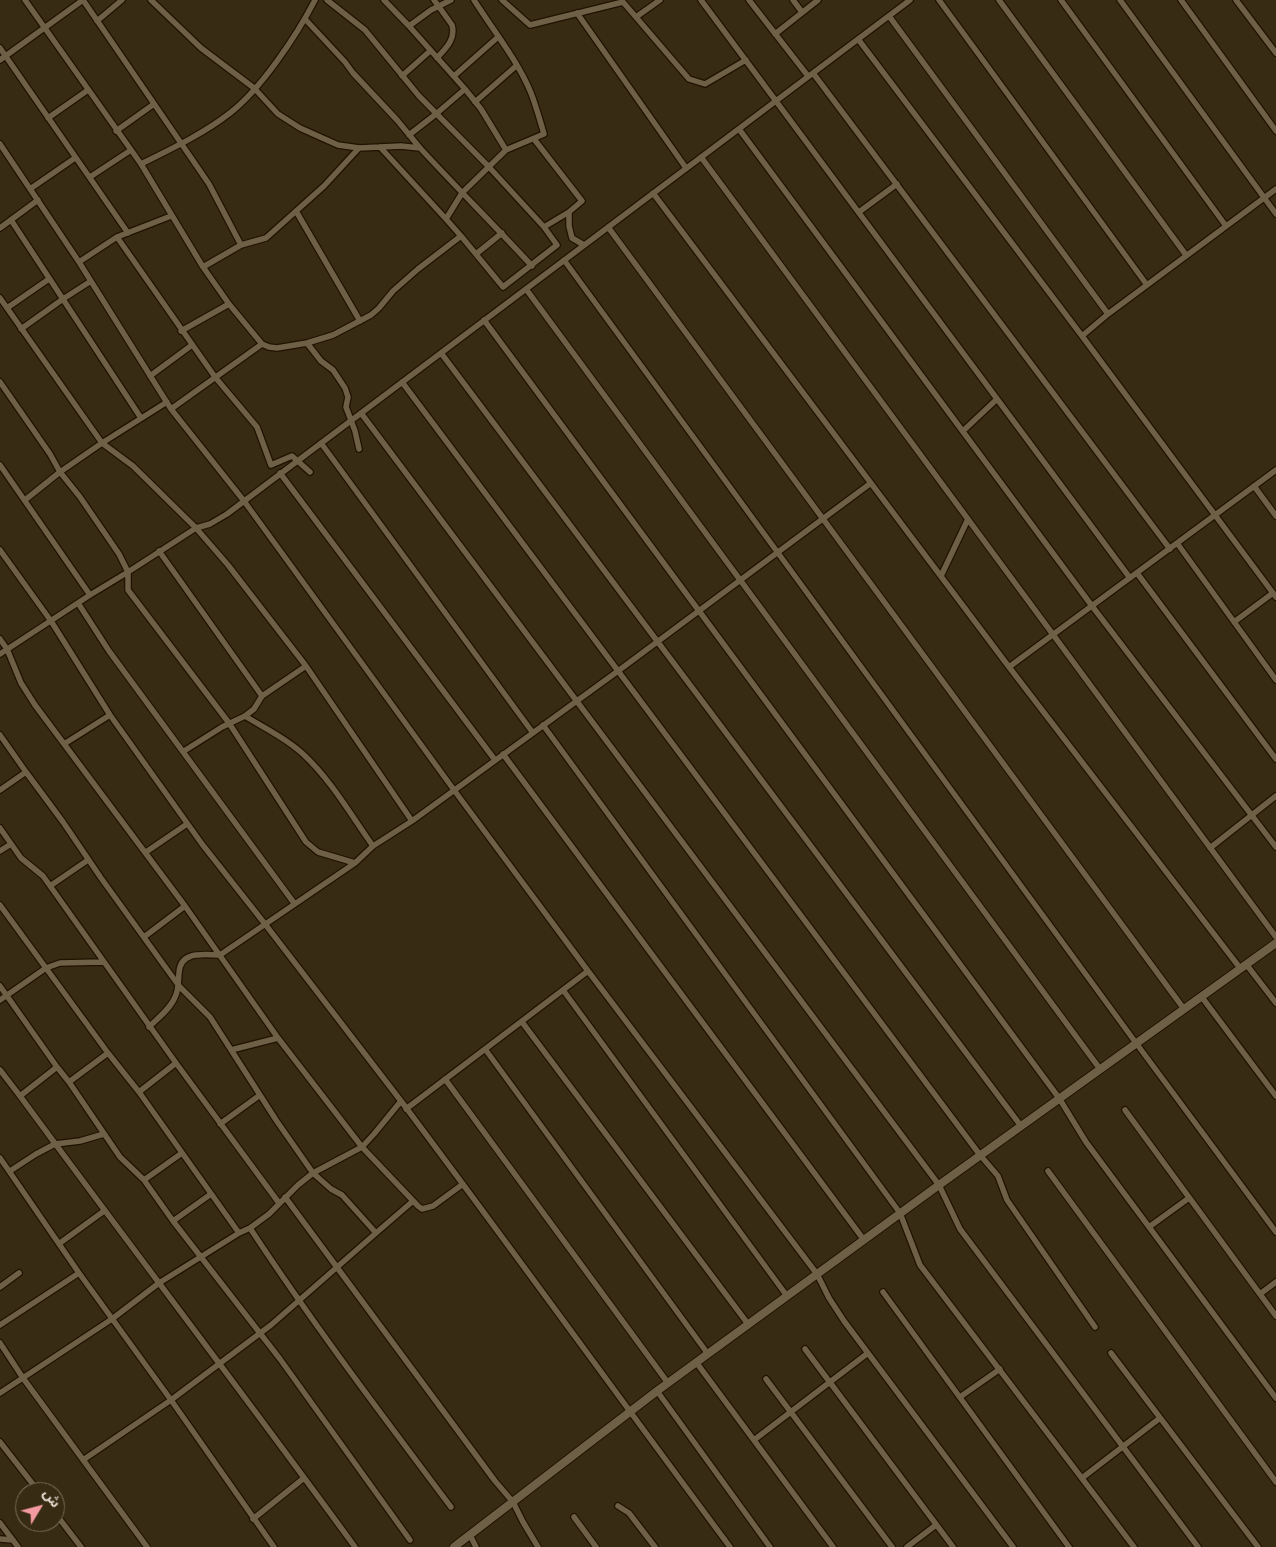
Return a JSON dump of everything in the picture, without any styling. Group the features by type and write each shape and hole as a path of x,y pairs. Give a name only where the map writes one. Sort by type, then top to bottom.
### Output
{"street":[{"path":"25,0 141,164 203,268 229,304 262,344 277,348 307,343 333,335 360,321 371,315 418,269 460,236"},
{"path":"0,60 83,0 209,184 241,245"},
{"path":"97,21 122,0"},
{"path":"150,0 201,48 254,88 278,114 290,123 338,145 359,148 401,146 420,148"},
{"path":"141,164 181,144 230,113 246,99 271,69 305,19 315,0"},
{"path":"327,0 365,30 402,76 436,114 489,167 544,227 557,245 503,287 446,219 380,147"},
{"path":"384,0 465,89 506,150"},
{"path":"434,0 453,29 449,44 437,58"},
{"path":"409,26 422,15 451,0"},
{"path":"446,219 462,193 506,150 544,134 531,94 516,66 474,0"},
{"path":"502,0 530,25 623,2 689,79 705,84 746,60"},
{"path":"636,17 660,0"},
{"path":"701,0 1130,578"},
{"path":"749,0 897,184 1170,549"},
{"path":"793,0 802,12"},
{"path":"775,34 818,0"},
{"path":"0,654 159,551 196,528 216,521 244,501 910,0"},
{"path":"939,0 1147,285"},
{"path":"999,0 1186,255"},
{"path":"1061,0 1226,226"},
{"path":"1120,0 1276,214"},
{"path":"1180,0 1276,131"},
{"path":"1236,0 1276,53"},
{"path":"577,13 686,168"},
{"path":"889,16 1108,314"},
{"path":"305,19 420,148 462,193 482,211 532,266"},
{"path":"454,76 498,37"},
{"path":"858,39 1274,595 1234,622"},
{"path":"0,48 128,233"},
{"path":"402,76 430,51"},
{"path":"475,102 516,66"},
{"path":"409,135 465,89"},
{"path":"48,118 88,90"},
{"path":"116,131 154,104"},
{"path":"739,129 1092,606 1276,847"},
{"path":"534,139 582,202 544,227"},
{"path":"0,144 79,262 171,408 244,501 588,971 817,1274 829,1298 868,1353 1013,1547"},
{"path":"203,268 241,245 266,238 324,186 359,148"},
{"path":"90,177 131,150"},
{"path":"454,1547 696,1362 1276,942 1210,848 1054,635 701,157"},
{"path":"30,189 76,158"},
{"path":"859,212 897,184"},
{"path":"1082,336 1108,314 1276,188"},
{"path":"653,193 1009,667 1243,966 1276,1003"},
{"path":"0,228 38,200"},
{"path":"296,211 360,321"},
{"path":"569,212 569,226 572,238 584,245"},
{"path":"79,262 117,237 171,216"},
{"path":"11,220 141,418"},
{"path":"608,227 1184,1009"},
{"path":"476,254 502,233"},
{"path":"117,237 215,377 256,427 271,465 292,456 310,472"},
{"path":"564,260 1276,1232"},
{"path":"7,308 49,279"},
{"path":"21,329 91,281"},
{"path":"526,289 1100,1069"},
{"path":"0,298 102,443 133,466 196,528 228,565 306,666 412,821"},
{"path":"181,330 229,304"},
{"path":"484,320 1059,1098 1086,1142 1276,1398"},
{"path":"307,343 321,361 333,370 345,388 348,397 346,407 359,448"},
{"path":"171,408 262,344"},
{"path":"150,376 192,345"},
{"path":"441,353 1021,1126"},
{"path":"0,382 46,448 60,472 107,536 128,572 128,590 229,723 306,842 318,852 355,863"},
{"path":"402,382 980,1155 998,1176 1007,1200 1095,1327"},
{"path":"963,431 997,398"},
{"path":"25,500 60,472 102,443 167,402"},
{"path":"361,413 939,1185 960,1229 1198,1547"},
{"path":"321,443 533,733"},
{"path":"0,465 90,595"},
{"path":"1009,667 1276,470"},
{"path":"280,473 496,760"},
{"path":"149,1026 173,1001 179,986 180,968 186,959 193,954 220,955 355,863 373,846 412,821 577,701 871,483"},
{"path":"1254,486 1276,516"},
{"path":"941,576 968,519"},
{"path":"1177,544 1276,680"},
{"path":"0,550 50,621 110,714 187,824 401,1101 730,1547"},
{"path":"159,551 262,696"},
{"path":"1137,573 1276,759"},
{"path":"78,603 294,903"},
{"path":"0,639 7,649 21,683 35,705 146,852 278,1038 362,1147 413,1201 422,1208 427,1209 433,1206 463,1184"},
{"path":"184,751 229,723 245,716 254,709 262,696 306,666"},
{"path":"64,744 110,714"},
{"path":"245,716 283,739 303,754 325,780 373,846"},
{"path":"543,725 900,1213 920,1265 1134,1547"},
{"path":"0,735 2,744 26,772 63,822 88,860 179,986 205,1010 260,1096 314,1173 331,1189 342,1195 376,1233"},
{"path":"503,754 864,1240"},
{"path":"0,790 26,772"},
{"path":"1210,848 1276,796"},
{"path":"146,852 187,824"},
{"path":"0,828 21,858 40,873 50,886 102,962 279,1203"},
{"path":"0,851 11,844"},
{"path":"50,886 88,860"},
{"path":"0,905 108,1053 139,1092 239,1234"},
{"path":"144,938 185,906"},
{"path":"0,1000 46,968 60,963 102,962"},
{"path":"406,1109 588,971"},
{"path":"0,986 120,1157 144,1180 200,1257 280,1359 410,1540"},
{"path":"563,990 787,1296"},
{"path":"1201,996 1276,1096"},
{"path":"522,1022 748,1324"},
{"path":"231,1050 278,1038"},
{"path":"485,1049 708,1354"},
{"path":"69,1082 108,1053"},
{"path":"139,1092 176,1063"},
{"path":"20,1096 57,1067"},
{"path":"0,1070 355,1547"},
{"path":"445,1080 668,1383"},
{"path":"220,1124 260,1096"},
{"path":"0,1393 159,1284 200,1257 250,1228 269,1214 285,1196 314,1173 362,1147 401,1101"},
{"path":"1125,1110 1276,1316"},
{"path":"10,1171 55,1144 80,1141 104,1134"},
{"path":"144,1180 182,1154"},
{"path":"0,1158 274,1547"},
{"path":"1048,1171 1276,1482"},
{"path":"173,1221 210,1194"},
{"path":"285,1196 495,1481 513,1502 538,1547"},
{"path":"1149,1228 1189,1198"},
{"path":"83,1460 171,1400 260,1333 413,1201"},
{"path":"60,1243 104,1211"},
{"path":"250,1228 298,1301 339,1358 451,1507"},
{"path":"0,1326 79,1272"},
{"path":"1,1286 19,1273"},
{"path":"1260,1294 1276,1282"},
{"path":"883,1292 1069,1547"},
{"path":"0,1343 23,1378 147,1547"},
{"path":"805,1349 953,1547"},
{"path":"754,1440 868,1353"},
{"path":"1111,1353 1254,1546"},
{"path":"696,1362 833,1547"},
{"path":"960,1397 1000,1369"},
{"path":"766,1379 892,1547"},
{"path":"657,1391 770,1547"},
{"path":"1082,1478 1160,1418"},
{"path":"1,1446 31,1482"},
{"path":"253,1518 304,1478"},
{"path":"618,1506 630,1513 655,1547"},
{"path":"574,1517 596,1547"},
{"path":"0,1523 18,1547"},
{"path":"907,1547 936,1525"},
{"path":"65,1526 82,1547"},
{"path":"470,1535 476,1547"},
{"path":"0,1539 13,1540"}]}
